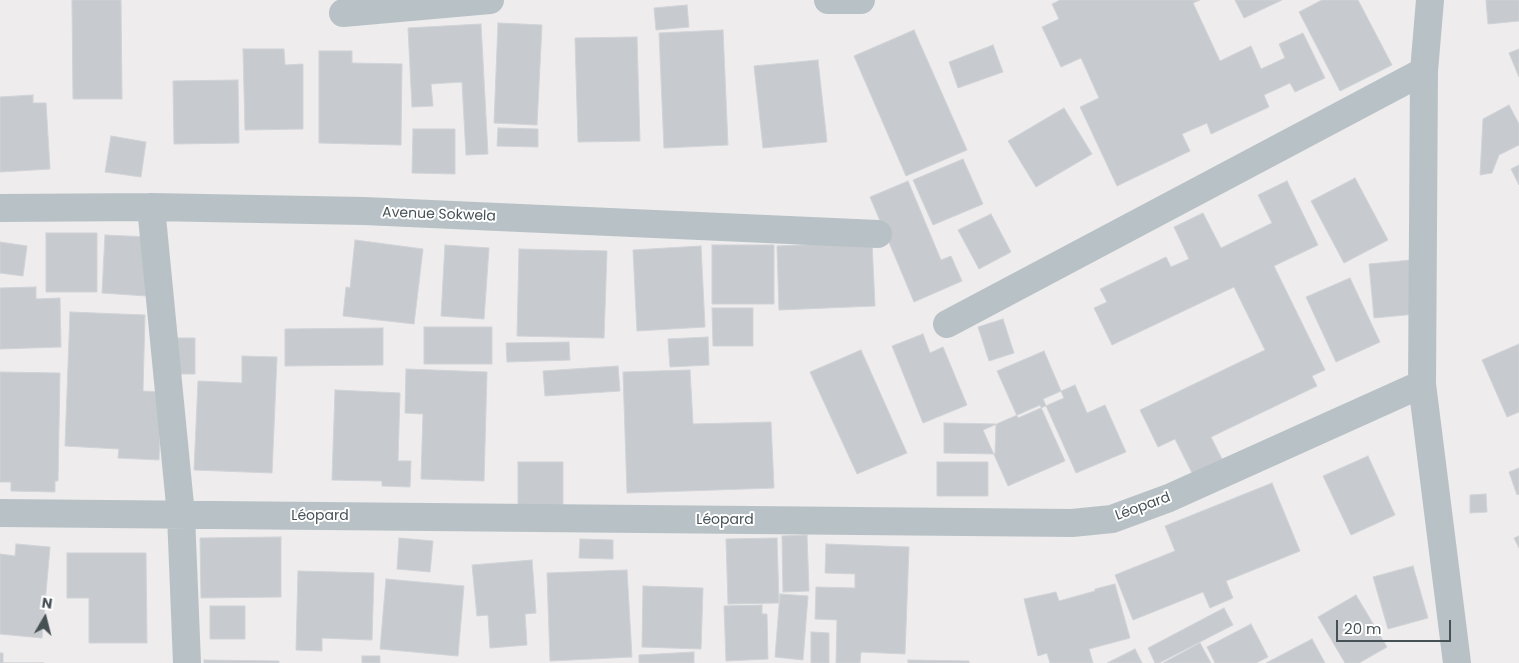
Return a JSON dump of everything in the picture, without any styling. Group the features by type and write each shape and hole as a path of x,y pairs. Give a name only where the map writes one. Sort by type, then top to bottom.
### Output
{"street":[{"path":"343,13 490,0"},
{"path":"828,0 861,0"},
{"path":"1430,0 1424,71 1422,384 1457,663"},
{"path":"947,324 1424,71"},
{"path":"151,207 181,515 187,663"},
{"name":"Avenue Sokwela","path":"0,208 151,207 364,211 878,234"},
{"name":"Léopard","path":"0,513 1072,523 1112,519 1169,498 1422,384"}],"building":[{"path":"72,0 121,0 122,99 73,99"},
{"path":"1060,0 1200,0 1193,3 1220,61 1251,46 1261,69 1285,58 1279,44 1303,33 1325,78 1295,92 1290,83 1264,95 1269,107 1211,134 1207,123 1182,134 1190,151 1117,186 1080,107 1099,98 1081,58 1061,67 1042,27 1059,19 1052,4"},
{"path":"1235,0 1282,0 1244,18"},
{"path":"1322,0 1358,0 1392,65 1340,91 1299,12"},
{"path":"1486,0 1519,0 1519,21 1488,24"},
{"path":"687,5 689,27 656,30 654,8"},
{"path":"498,23 542,25 537,125 494,123"},
{"path":"481,24 488,154 466,155 462,82 431,84 433,106 412,107 408,28"},
{"path":"723,30 728,145 664,148 659,33"},
{"path":"914,30 967,150 906,176 854,56"},
{"path":"637,37 640,141 578,142 575,38"},
{"path":"993,45 1003,72 958,88 949,62"},
{"path":"243,49 284,49 285,65 303,64 303,129 245,130"},
{"path":"1519,49 1519,77 1509,53"},
{"path":"319,51 352,51 352,63 402,64 401,145 319,143"},
{"path":"818,60 827,142 763,148 754,66"},
{"path":"238,80 239,143 174,144 173,81"},
{"path":"33,95 33,103 46,103 50,169 0,172 0,97"},
{"path":"1509,105 1519,124 1519,145 1499,155 1492,173 1480,175 1483,119"},
{"path":"1064,108 1092,154 1036,187 1008,141"},
{"path":"498,128 538,129 538,147 497,146"},
{"path":"413,129 455,129 455,174 412,173"},
{"path":"111,136 146,142 141,177 105,172"},
{"path":"963,159 983,204 933,225 913,180"},
{"path":"1519,165 1519,185 1511,169"},
{"path":"1355,178 1388,240 1344,263 1311,201"},
{"path":"908,181 941,260 951,256 962,281 914,302 870,197"},
{"path":"1287,181 1318,245 1274,266 1325,370 1312,376 1317,386 1211,437 1222,459 1192,473 1175,439 1158,447 1140,410 1265,350 1234,287 1112,345 1094,308 1107,302 1100,289 1166,257 1171,267 1189,259 1174,227 1203,213 1221,248 1272,223 1258,195"},
{"path":"991,214 1011,252 979,269 958,230"},
{"path":"46,233 97,233 97,292 46,292"},
{"path":"105,235 150,237 147,296 102,293"},
{"path":"355,240 423,249 414,324 343,316 346,287 350,288"},
{"path":"0,242 27,246 23,276 0,273"},
{"path":"872,242 875,306 779,310 777,246"},
{"path":"445,245 489,248 484,319 441,316"},
{"path":"712,245 774,245 774,304 712,304"},
{"path":"701,246 705,327 637,331 633,250"},
{"path":"519,249 607,251 604,338 517,336"},
{"path":"1411,260 1416,314 1374,318 1369,264"},
{"path":"1350,278 1380,342 1336,362 1306,297"},
{"path":"36,287 36,299 60,298 61,347 0,349 0,288"},
{"path":"712,308 753,308 753,346 713,346"},
{"path":"70,312 145,315 143,391 161,392 159,460 118,458 119,449 65,446"},
{"path":"1003,319 1014,353 989,361 978,327"},
{"path":"424,327 492,327 492,364 424,364"},
{"path":"383,328 383,365 285,366 285,329"},
{"path":"923,334 930,353 943,347 967,405 923,423 892,346"},
{"path":"708,337 709,365 670,367 668,339"},
{"path":"173,338 195,338 195,374 173,374"},
{"path":"569,342 570,360 507,362 506,343"},
{"path":"1519,344 1519,412 1507,417 1482,360"},
{"path":"861,350 907,453 857,474 810,372"},
{"path":"1044,351 1064,398 1018,418 997,371"},
{"path":"242,356 277,357 272,473 194,470 198,381 242,383"},
{"path":"618,366 620,391 545,396 543,371"},
{"path":"406,369 487,372 484,481 421,479 423,414 405,413"},
{"path":"690,370 693,424 771,422 774,488 627,493 623,372"},
{"path":"0,372 60,373 58,481 55,481 55,492 11,491 11,482 0,482"},
{"path":"1075,385 1087,413 1105,405 1126,452 1076,473 1043,399"},
{"path":"335,390 400,393 398,461 411,461 410,487 382,486 382,481 332,480"},
{"path":"1040,405 1065,461 1008,486 983,430"},
{"path":"944,423 996,424 995,454 944,453"},
{"path":"1368,456 1395,515 1351,535 1323,476"},
{"path":"518,462 563,462 563,506 518,505"},
{"path":"937,462 988,462 988,496 937,496"},
{"path":"1519,468 1519,494 1517,495 1509,472"},
{"path":"1272,483 1300,551 1226,581 1233,598 1210,608 1203,592 1133,620 1115,575 1175,551 1165,526"},
{"path":"1486,494 1487,512 1470,513 1470,495"},
{"path":"807,535 809,591 783,592 782,536"},
{"path":"1519,536 1519,548 1514,538"},
{"path":"281,537 281,597 201,598 200,538"},
{"path":"399,538 433,541 430,572 397,569"},
{"path":"777,538 779,603 728,604 726,539"},
{"path":"580,539 613,540 613,559 579,558"},
{"path":"16,544 50,547 42,638 0,634 0,554 15,556"},
{"path":"826,544 909,547 905,654 861,652 860,663 836,663 837,620 815,619 816,587 855,588 855,574 825,573"},
{"path":"67,553 146,553 147,643 89,643 89,598 67,598"},
{"path":"532,560 536,613 525,614 527,645 490,648 488,615 477,616 472,565"},
{"path":"1413,566 1428,618 1388,629 1373,577"},
{"path":"627,570 632,657 550,661 547,573"},
{"path":"298,571 374,573 372,640 322,638 322,651 296,650"},
{"path":"386,579 464,586 458,656 380,649"},
{"path":"1115,584 1130,638 1089,649 1093,663 1050,663 1047,653 1038,656 1024,599 1056,592 1059,601"},
{"path":"643,586 703,588 701,649 642,647"},
{"path":"780,594 808,596 803,660 775,657"},
{"path":"1356,595 1387,647 1359,663 1345,663 1318,617"},
{"path":"762,605 762,614 767,614 768,659 726,661 724,606"},
{"path":"210,606 245,606 245,639 210,639"},
{"path":"1224,608 1233,625 1159,663 1155,663 1148,648"},
{"path":"1251,624 1268,657 1256,663 1215,663 1207,647"},
{"path":"811,632 829,633 829,663 811,663"},
{"path":"1312,639 1325,663 1266,663"},
{"path":"1200,643 1211,663 1163,663"},
{"path":"1135,649 1142,663 1107,663"},
{"path":"694,652 694,663 639,663 639,655"},
{"path":"0,653 3,653 3,663 0,663"},
{"path":"362,656 380,656 380,663 362,663"},
{"path":"204,660 279,661 279,663 204,663"},
{"path":"908,660 969,661 969,663 908,663"}]}
